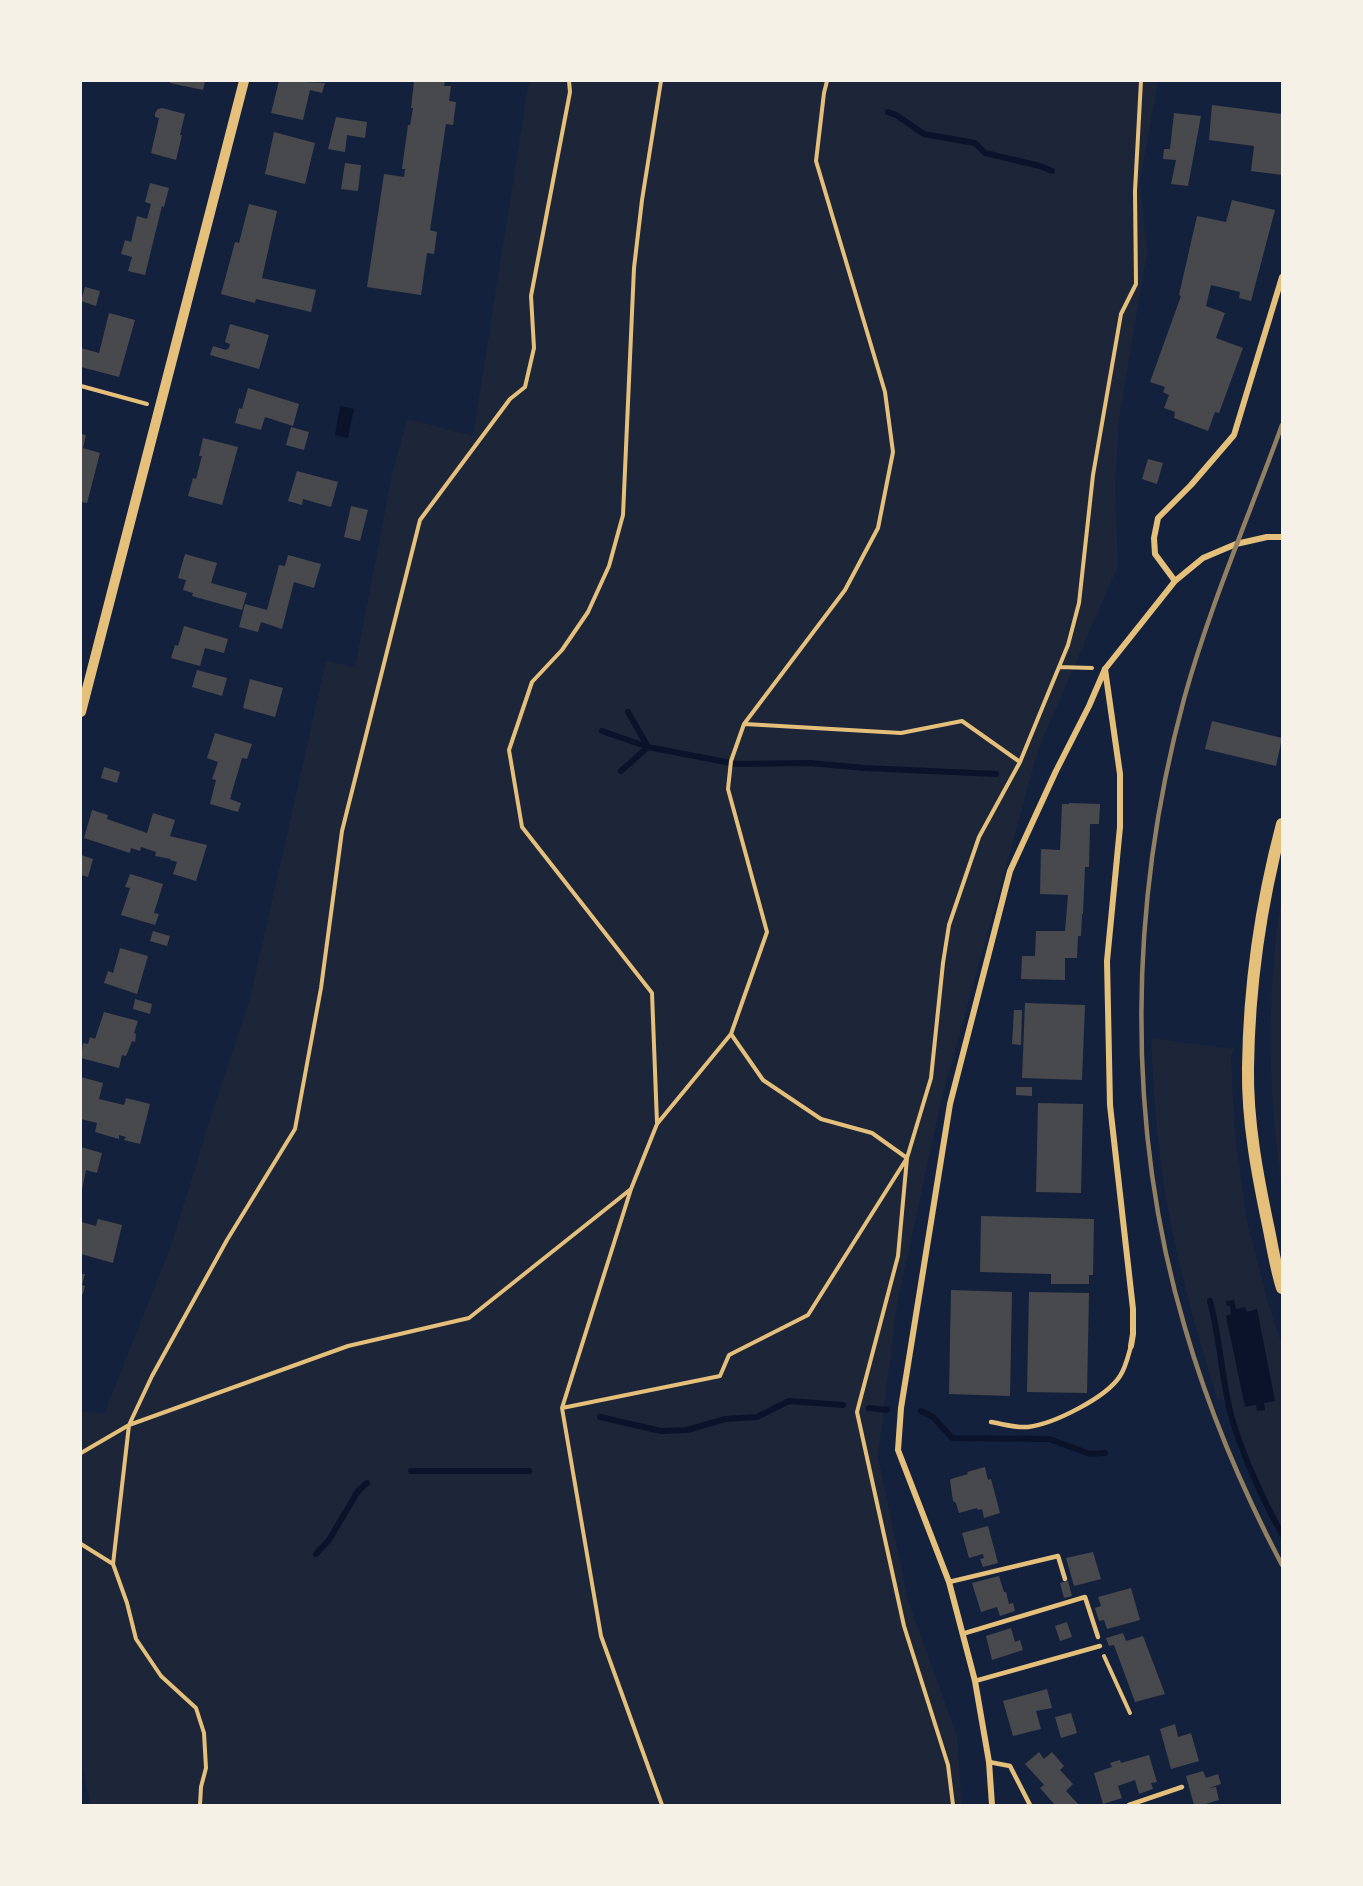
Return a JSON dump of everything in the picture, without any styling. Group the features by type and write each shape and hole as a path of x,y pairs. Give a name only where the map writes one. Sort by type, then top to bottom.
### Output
{"main road":[{"path":"1282,824 1258,948 1248,1069 1251,1116 1261,1194 1282,1288"}],"street":[{"path":"81,712 244,81"},
{"path":"1175,581 1155,554 1154,538 1158,518 1191,485 1234,435 1282,277"},
{"path":"992,1805 989,1762 975,1681 949,1582 898,1450 902,1408 950,1104 1011,871 1105,669 1175,581 1203,558 1236,544 1266,537 1282,537"},
{"path":"1105,669 1120,774 1120,827 1108,972 1110,1105 1133,1309 1131,1346"}],"lane":[{"path":"991,1422 1017,1427 1030,1426 1044,1423 1083,1406 1099,1397 1120,1376 1131,1346"},
{"path":"949,1582 1058,1556 1065,1579"},
{"path":"962,1634 1085,1597 1098,1637"},
{"path":"975,1681 1100,1646"},
{"path":"989,1762 1010,1766 1030,1805"},
{"path":"1129,1805 1182,1787"}],"path":[{"path":"200,1805 201,1787 206,1768 204,1733 196,1708 161,1676 136,1639 127,1602 113,1564 129,1425 152,1376 227,1240 295,1129 321,988 342,831 420,520 510,399 525,387 534,348 531,296 570,92 569,81"},
{"path":"657,1124 652,993 522,827 509,750 532,682 562,650 588,612 609,566 622,515 634,268 661,81"},
{"path":"662,1805 601,1636 562,1408 631,1190 657,1124 731,1034 767,932 728,789 730,764 744,724 845,590 878,528 893,452 885,392 816,161 827,81"},
{"path":"81,386 160,408"},
{"path":"1059,667 1105,669"},
{"path":"744,724 901,733 962,721 1020,762"},
{"path":"562,1408 720,1376 729,1355 808,1315 907,1158 872,1132 821,1119 763,1080 731,1034"},
{"path":"81,1453 129,1425 348,1346 469,1318 631,1190"},
{"path":"81,1544 113,1564"},
{"path":"1100,1646 1130,1713"}],"shaded area":[{"path":"529,81 1158,81 1140,181 1147,253 1119,418 1115,489 1118,566 1039,747 941,1101 897,1305 878,1457 908,1600 957,1736 962,1805 90,1805 81,1755 81,1411 104,1414 171,1246 249,1003 326,661 355,667 392,475 407,419 473,436"},
{"path":"340,406 354,409 348,438 335,435"},
{"path":"1282,901 1282,1189 1273,1103 1271,1018 1274,960"},
{"path":"1151,1038 1234,1049 1231,1057 1235,1137 1247,1221 1267,1299 1282,1345 1282,1534 1252,1470 1228,1403 1217,1398 1198,1335 1167,1206 1160,1158"},
{"path":"1234,1300 1236,1309 1245,1307 1247,1312 1257,1309 1275,1401 1264,1403 1265,1410 1257,1411 1256,1405 1245,1407 1226,1316 1231,1314 1230,1306 1227,1306 1226,1301"}],"building":[{"path":"170,81 205,81 203,90 170,83"},
{"path":"279,81 325,83 322,93 310,90 303,120 271,113"},
{"path":"414,81 445,81 444,86 451,86 449,101 456,102 453,125 446,124 430,230 437,232 434,254 427,253 421,295 367,287 384,174 404,177 405,169 402,169 408,125 410,125 413,108 411,108"},
{"path":"1212,105 1282,114 1282,175 1251,171 1254,146 1209,140"},
{"path":"162,108 185,114 176,160 151,153 159,118 155,117 155,113"},
{"path":"1174,113 1201,116 1188,186 1171,184 1176,160 1163,159 1164,149 1170,149"},
{"path":"336,117 367,122 365,138 347,135 345,152 328,149"},
{"path":"274,132 315,143 305,184 265,174"},
{"path":"345,163 361,165 358,191 341,189"},
{"path":"150,183 169,188 164,207 162,206 145,275 128,271 132,257 121,254 125,240 131,242 137,216 147,219 151,204 145,202"},
{"path":"1232,200 1275,210 1251,301 1239,298 1240,292 1211,285 1206,306 1225,313 1216,338 1243,348 1219,413 1215,412 1208,431 1174,418 1175,412 1164,408 1169,395 1163,392 1165,387 1150,382 1181,296 1179,295 1197,216 1226,222"},
{"path":"249,204 277,211 262,278 316,290 311,312 256,299 255,303 221,294 235,242 239,243"},
{"path":"85,287 100,291 96,306 81,301"},
{"path":"109,313 135,320 119,377 81,367 81,348 99,353"},
{"path":"230,324 269,335 259,369 210,355 213,346 226,350 229,348 230,344 225,342"},
{"path":"248,388 299,404 293,426 265,417 261,430 235,423"},
{"path":"291,427 309,432 304,450 286,445"},
{"path":"81,434 86,435 83,448 100,453 87,503 81,502"},
{"path":"203,438 238,447 222,505 188,496 193,478 196,479 202,456 199,456"},
{"path":"1148,459 1163,463 1157,484 1142,479"},
{"path":"297,471 338,482 331,507 303,499 302,505 288,501"},
{"path":"351,506 368,510 360,541 344,537"},
{"path":"185,554 217,563 211,583 247,593 242,610 192,596 193,593 183,590 186,580 178,578"},
{"path":"288,555 321,564 314,588 294,582 282,629 261,622 258,632 239,627 245,604 267,610 279,565 285,566"},
{"path":"184,626 228,639 224,653 205,648 200,666 171,658 175,645 178,646"},
{"path":"197,670 227,678 222,696 192,687"},
{"path":"250,679 283,688 275,717 243,708"},
{"path":"1212,721 1282,738 1276,766 1205,749"},
{"path":"215,733 252,744 247,759 242,758 230,799 241,803 238,812 210,804 216,780 212,779 218,762 207,758"},
{"path":"104,767 120,772 117,783 101,778"},
{"path":"1062,804 1100,804 1099,824 1090,824 1089,867 1085,867 1083,914 1081,936 1078,936 1077,958 1065,958 1065,980 1021,979 1022,956 1035,956 1036,931 1065,931 1068,895 1040,894 1041,849 1060,850"},
{"path":"92,810 108,815 107,819 147,833 153,813 175,820 170,836 207,845 196,881 173,874 177,862 155,856 156,852 141,847 140,851 131,848 130,853 84,838"},
{"path":"81,855 93,859 88,877 81,875"},
{"path":"130,874 163,884 154,913 159,914 155,925 121,915 130,888 125,887"},
{"path":"153,931 170,936 167,946 150,941"},
{"path":"120,948 148,956 137,994 104,983 108,971 113,973"},
{"path":"135,999 152,1004 150,1014 133,1009"},
{"path":"1025,1003 1085,1005 1082,1080 1022,1078"},
{"path":"1014,1010 1022,1010 1021,1045 1012,1044"},
{"path":"104,1012 138,1021 134,1033 136,1034 135,1042 132,1041 126,1056 122,1055 119,1068 81,1058 83,1043 88,1044 90,1037 95,1039"},
{"path":"81,1077 103,1083 99,1099 124,1105 126,1098 150,1104 140,1144 124,1140 126,1137 119,1135 119,1139 95,1132 97,1123 81,1119"},
{"path":"1016,1087 1032,1087 1032,1096 1016,1095"},
{"path":"1038,1103 1083,1104 1081,1193 1036,1192"},
{"path":"81,1147 102,1153 97,1173 86,1170 82,1190"},
{"path":"981,1216 1094,1219 1093,1275 1089,1275 1089,1284 1051,1284 1051,1274 980,1272"},
{"path":"98,1219 122,1225 113,1263 81,1254 81,1222 96,1226"},
{"path":"81,1274 85,1274 82,1285 85,1286 83,1294 81,1294"},
{"path":"951,1290 1012,1292 1010,1396 949,1394"},
{"path":"1029,1292 1089,1293 1087,1393 1027,1392"},
{"path":"985,1467 988,1480 991,1479 1000,1513 984,1518 982,1509 977,1508 959,1513 953,1501 951,1479"},
{"path":"988,1526 998,1563 983,1567 980,1559 984,1558 983,1554 969,1558 962,1533"},
{"path":"1093,1552 1101,1579 1074,1586 1066,1558"},
{"path":"999,1576 1009,1604 1013,1603 1015,1611 1000,1616 997,1607 981,1612 972,1583"},
{"path":"1068,1581 1072,1596 1064,1598 1060,1583"},
{"path":"1131,1588 1140,1620 1107,1629 1104,1620 1099,1621 1095,1608 1101,1606 1098,1597"},
{"path":"1067,1622 1072,1637 1060,1641 1055,1626"},
{"path":"1011,1628 1015,1642 1020,1640 1023,1650 992,1660 986,1636"},
{"path":"1123,1633 1126,1641 1143,1636 1165,1694 1135,1702 1114,1645 1109,1646 1106,1638"},
{"path":"1047,1689 1052,1708 1036,1711 1041,1729 1013,1736 1003,1701"},
{"path":"1071,1713 1077,1733 1061,1738 1055,1717"},
{"path":"1175,1724 1178,1737 1191,1733 1199,1761 1171,1769 1160,1729"},
{"path":"1039,1752 1044,1759 1052,1752 1064,1766 1060,1770 1073,1784 1066,1791 1079,1805 1055,1805 1040,1788 1044,1785 1025,1764"},
{"path":"1149,1755 1157,1782 1151,1783 1153,1789 1139,1794 1135,1780 1118,1786 1122,1798 1103,1804 1094,1773 1112,1767 1110,1763 1120,1760 1121,1763"},
{"path":"1203,1771 1206,1778 1218,1774 1221,1784 1209,1788 1216,1787 1219,1800 1194,1805 1186,1776"}],"waterway":[{"path":"888,112 924,134 975,143 985,153 1052,171"},
{"path":"621,771 648,747 628,712"},
{"path":"602,731 648,747 736,764 810,763 996,774"},
{"path":"1210,1301 1226,1389 1237,1434 1250,1470 1282,1534"},
{"path":"600,1417 661,1431 687,1430 725,1419 757,1417 789,1401 843,1405"},
{"path":"869,1408 887,1410"},
{"path":"921,1411 933,1417 952,1438 1049,1439 1090,1454 1105,1453"},
{"path":"411,1471 529,1471"},
{"path":"316,1554 329,1540 358,1491 367,1483"}],"railway":[{"path":"1282,425 1218,595 1184,699 1166,776 1153,855 1144,934 1141,1014 1144,1094 1152,1173 1165,1251 1185,1328 1205,1389 1253,1508 1282,1565"}]}
